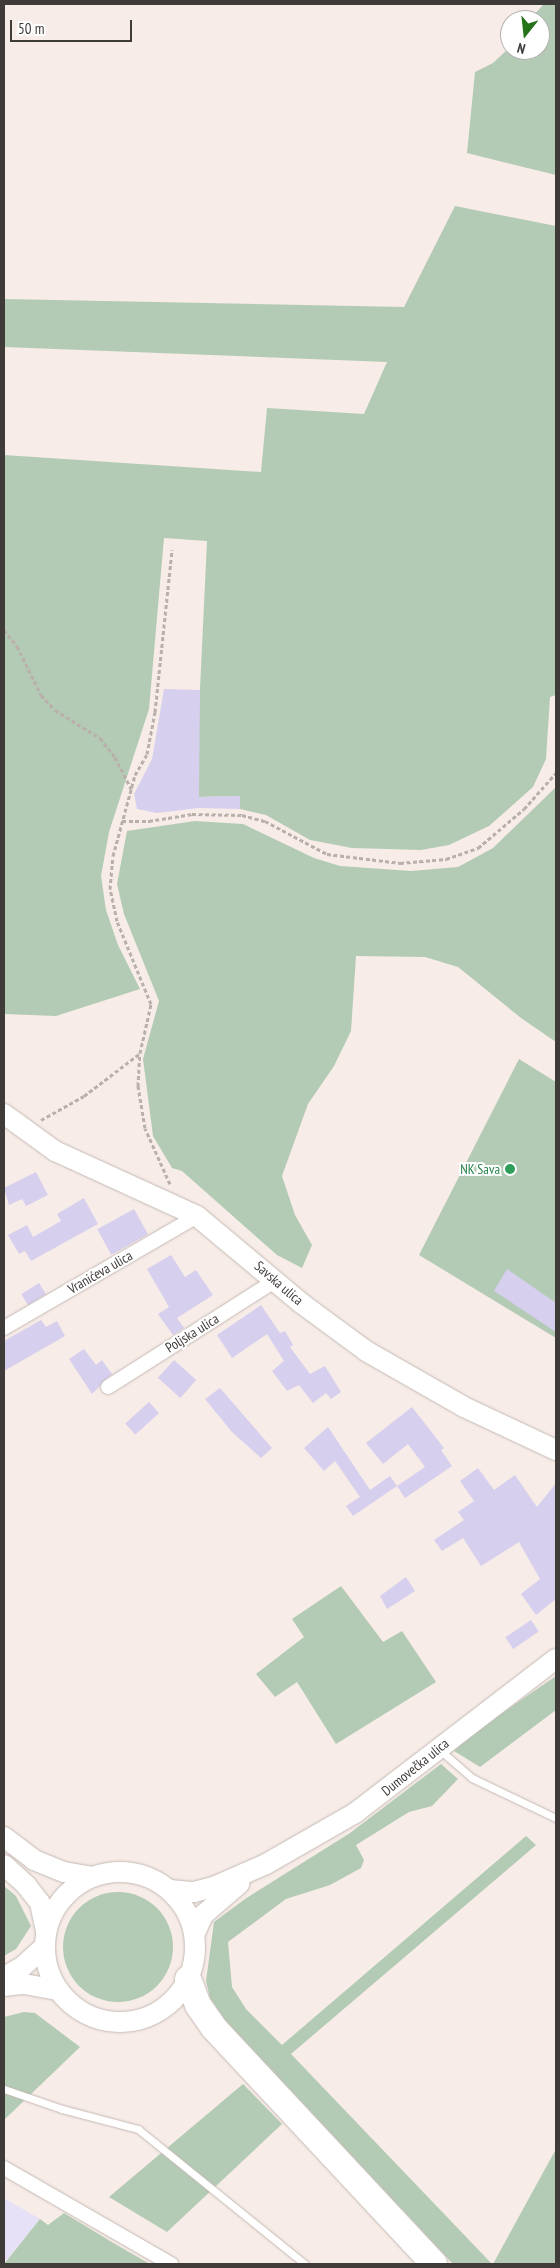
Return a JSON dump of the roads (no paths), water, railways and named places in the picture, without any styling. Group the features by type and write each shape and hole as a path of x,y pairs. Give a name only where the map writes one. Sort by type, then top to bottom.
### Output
{"highway":[{"path":"188,1979 198,2005 214,2028 434,2264"}],"street":[{"name":"Savska ulica","path":"4,1114 23,1130 82,1164 189,1210 366,1351 464,1407 556,1450"},
{"name":"Vranićeva ulica","path":"4,1328 189,1210"},
{"name":"Poljska ulica","path":"108,1387 276,1280"},
{"name":"Dumovečka ulica","path":"195,1933 203,1915 215,1902 266,1864 355,1813 556,1659"},
{"path":"4,1837 34,1860 64,1872 91,1877"},
{"name":"Dumovečka ulica","path":"170,1890 194,1892 266,1864"},
{"path":"4,1865 26,1885 40,1903 45,1939 48,1969 58,1990 74,2006 93,2017 115,2022 137,2020 158,2012 176,1998 188,1979 195,1957 195,1933 186,1910 170,1890 153,1878 132,1872 112,1872 91,1877 70,1890 55,1909 45,1939 22,1967 4,1977"},
{"path":"4,1986 24,1984 58,1990"},
{"path":"4,2168 171,2264"}],"lane":[{"path":"438,1748 472,1778 556,1818"},
{"path":"4,2089 62,2109 138,2129 304,2264"}],"place":[{"name":"NK Sava","path":"510,1169"}]}
